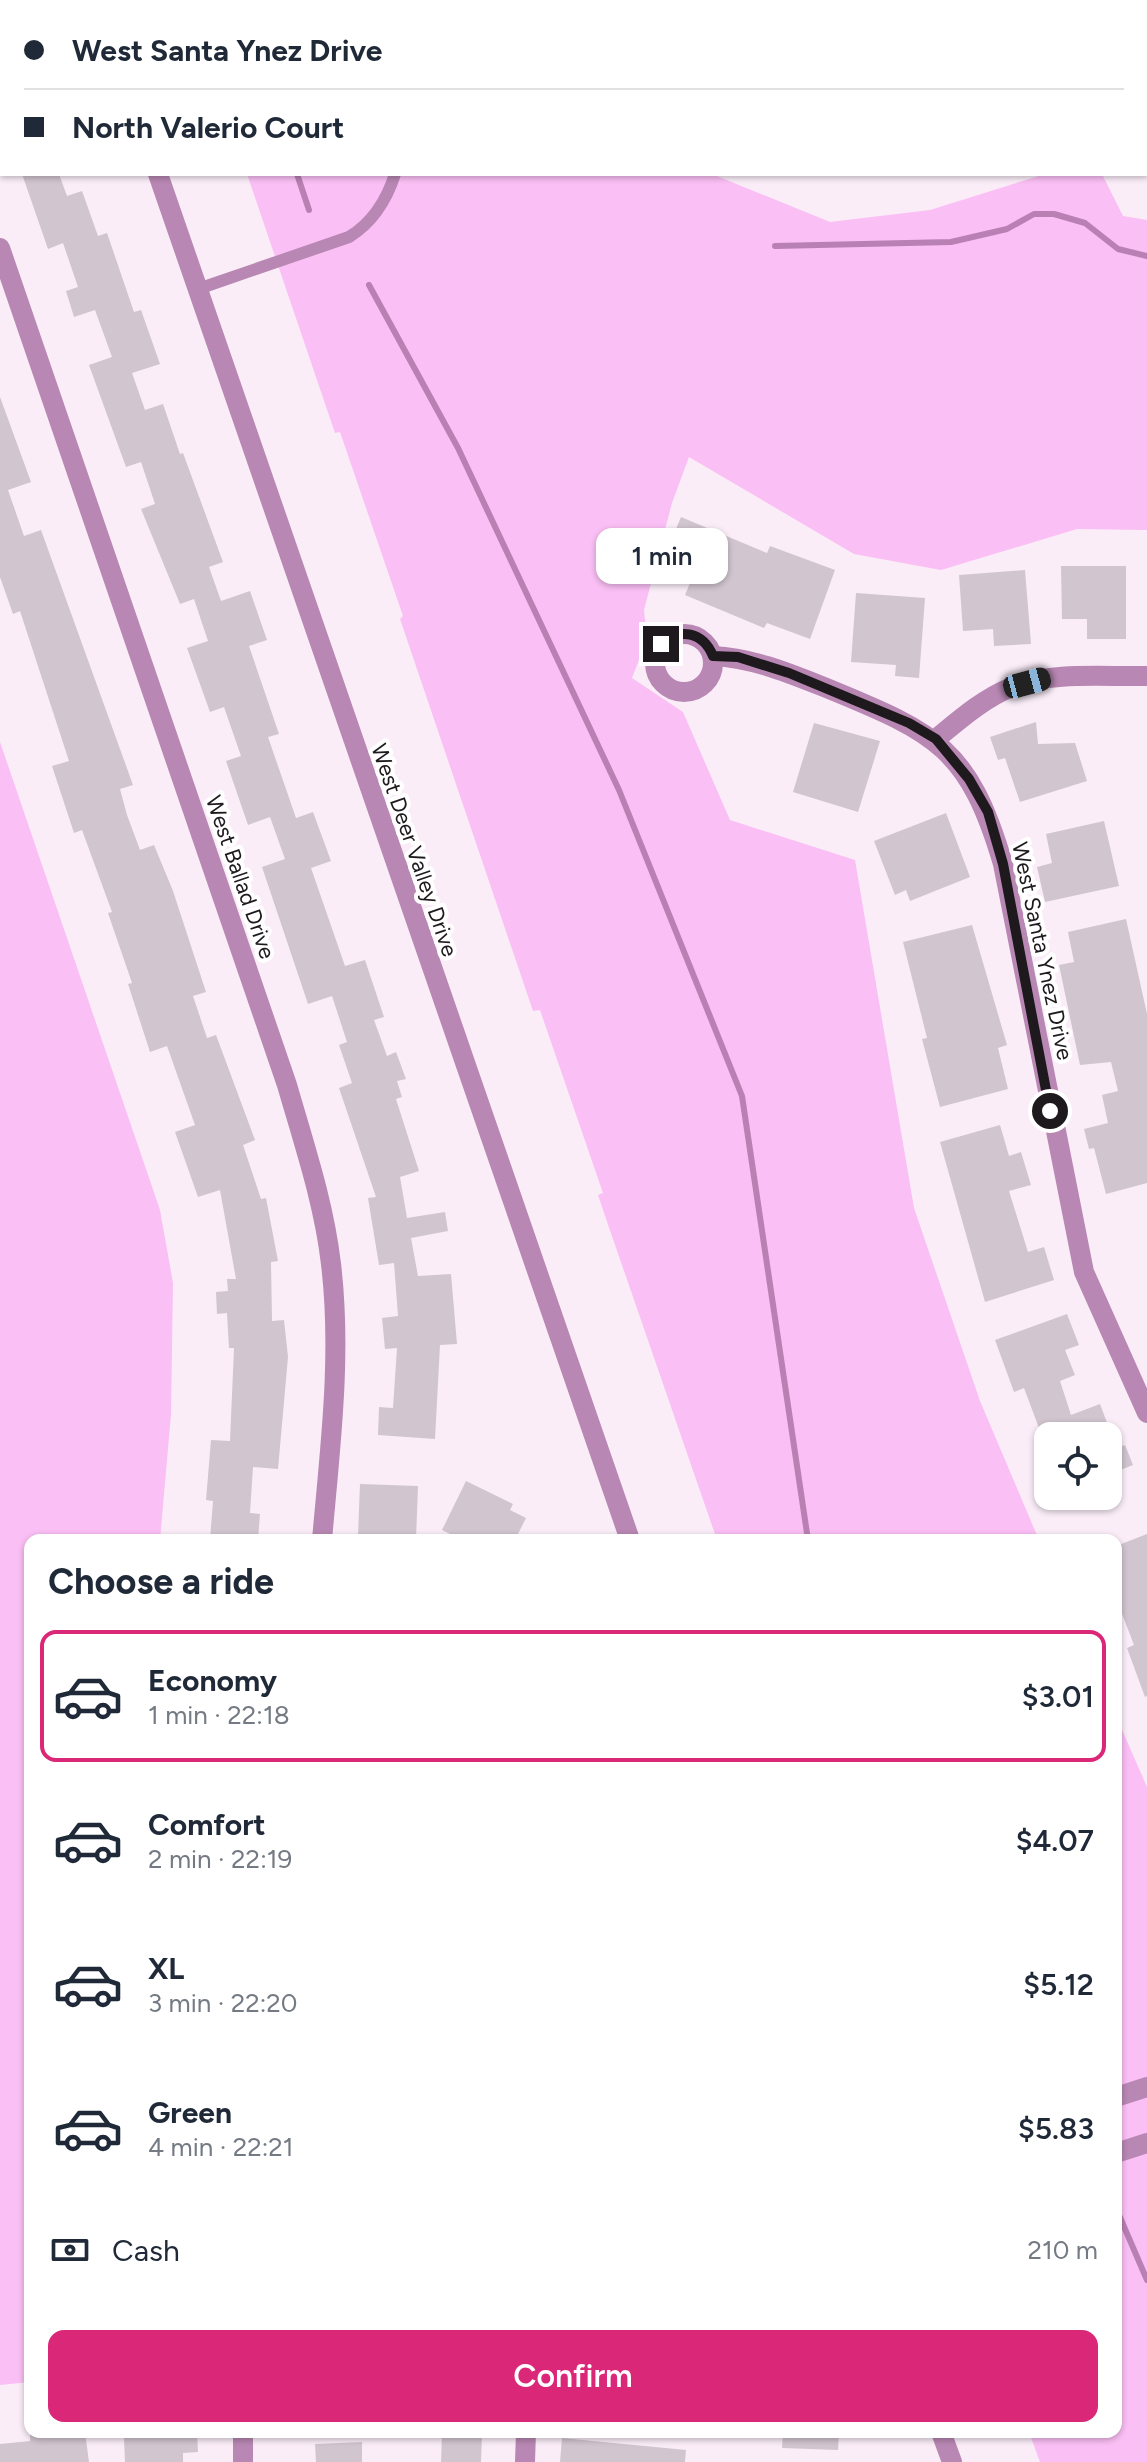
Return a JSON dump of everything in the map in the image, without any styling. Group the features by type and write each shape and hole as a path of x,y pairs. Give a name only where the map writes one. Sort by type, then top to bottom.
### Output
{"street":[{"name":"West Deer Valley Drive","path":"159,176 628,1534"},
{"name":"West Ballad Drive","path":"0,248 287,1085 316,1186 331,1264 337,1378 323,1534"},
{"path":"713,656 738,657 789,673 894,716 936,739 977,706 1012,687 1043,679 1147,676"},
{"name":"West Santa Ynez Drive","path":"936,739 969,779 988,812 1003,864 1084,1272 1147,1413"},
{"path":"1122,2095 1142,2088"},
{"path":"1122,2151 1147,2143"},
{"path":"243,2438 243,2462"},
{"path":"525,2462 526,2438"},
{"path":"943,2438 952,2462"}],"lane":[{"path":"198,289 349,237 361,230 388,196 394,176"}],"shaded area":[{"path":"248,176 717,176 830,222 930,210 1039,176 1103,176 1123,216 1147,220 1147,530 1077,529 941,570 854,554 689,457 672,503 644,610 647,639 632,678 683,712 730,820 855,860 914,1208 980,1401 1036,1534 715,1534 598,1195 603,1193 540,1010 533,1011 340,432 335,433"},
{"path":"0,742 160,1210 173,1283 171,1414 161,1534 24,1534 24,2383 0,2385"},
{"path":"1122,1730 1147,1787 1147,2462 1040,2462 1031,2438 1122,2438"}],"building":[{"path":"23,176 60,176 67,196 82,191 98,236 107,233 134,312 141,310 160,364 132,373 145,410 163,404 180,454 183,453 223,562 209,567 221,601 250,591 267,640 249,646 279,734 268,737 296,818 313,812 331,861 311,868 345,966 365,960 384,1017 374,1020 387,1056 396,1052 406,1079 397,1081 402,1097 396,1099 419,1171 400,1177 407,1218 445,1212 448,1231 411,1238 418,1276 451,1274 457,1344 440,1345 435,1439 378,1435 379,1407 393,1408 397,1348 385,1349 382,1318 398,1316 394,1263 379,1265 368,1198 376,1197 339,1088 352,1083 339,1045 347,1042 332,996 308,1004 262,867 285,859 270,817 248,825 226,761 241,756 224,707 210,712 187,648 208,641 194,599 180,604 141,509 155,504 141,462 126,467 89,365 112,357 95,310 74,317 66,291 78,287 63,243 48,249"},
{"path":"0,397 31,482 8,490 24,536 41,530 133,785 120,789 127,815 140,850 154,845 173,891 206,992 193,996 207,1038 216,1035 255,1140 243,1145 261,1199 266,1198 278,1261 271,1262 272,1321 284,1320 288,1357 278,1469 253,1467 250,1513 260,1514 258,1534 210,1534 213,1501 206,1500 211,1440 230,1441 234,1348 229,1348 227,1313 217,1314 216,1292 228,1291 227,1279 236,1279 220,1190 198,1197 175,1132 195,1125 167,1046 150,1052 128,984 132,983 108,913 112,912 82,830 74,833 52,766 69,761 20,611 13,614 0,577"},
{"path":"681,517 767,553 770,546 835,570 810,639 767,623 764,628 685,595 690,583 659,570"},
{"path":"1061,566 1126,566 1126,639 1087,639 1087,619 1062,619"},
{"path":"1025,570 1031,644 994,646 993,629 963,631 959,575"},
{"path":"856,593 925,598 919,678 895,676 896,665 851,662"},
{"path":"1036,722 1038,744 1075,743 1087,781 1020,802 1005,758 998,760 990,737"},
{"path":"814,723 880,741 858,812 793,792"},
{"path":"946,813 970,877 910,901 906,890 895,895 874,841"},
{"path":"1104,821 1119,886 1045,902 1037,867 1052,863 1046,834"},
{"path":"1126,919 1147,1014 1147,1183 1106,1194 1094,1148 1089,1149 1084,1129 1108,1123 1102,1095 1118,1091 1111,1062 1080,1065 1059,965 1074,962 1068,932"},
{"path":"972,925 1007,1045 998,1048 1008,1089 940,1107 922,1039 927,1038 903,942"},
{"path":"1000,1125 1009,1156 1021,1152 1031,1185 1009,1191 1028,1252 1044,1247 1054,1280 985,1302 940,1142"},
{"path":"1067,1314 1079,1345 1065,1350 1075,1375 1060,1381 1071,1415 1100,1404 1107,1422 1037,1422 1024,1388 1014,1392 995,1340"},
{"path":"1125,1445 1133,1465 1122,1469 1122,1446"},
{"path":"466,1481 513,1504 510,1510 526,1518 518,1534 450,1534 442,1530"},
{"path":"360,1484 418,1486 416,1534 358,1534"},
{"path":"1147,1534 1145,1697 1127,1648 1134,1645 1122,1614 1122,1544"},
{"path":"30,2438 86,2438 89,2462 0,2462 0,2444 30,2441"},
{"path":"124,2438 197,2438 198,2452 183,2453 183,2462 125,2462"},
{"path":"442,2438 482,2438 481,2462 441,2462"},
{"path":"562,2438 686,2450 685,2462 560,2462"},
{"path":"783,2438 839,2438 838,2450 782,2448"},
{"path":"362,2442 362,2462 316,2462 315,2444"}],"waterway":[{"path":"298,176 309,210"},
{"path":"775,246 951,242 1007,229 1034,214 1054,214 1085,223 1118,249 1147,256"},
{"path":"369,285 458,448 619,790 742,1096 807,1534"},
{"path":"1122,2222 1147,2280"}],"route":[{"path":"661,644 677,634 695,635 703,640 713,656 738,657 789,673 880,710 936,739 947,752 969,779 988,812 1003,864 1050,1111"}]}
